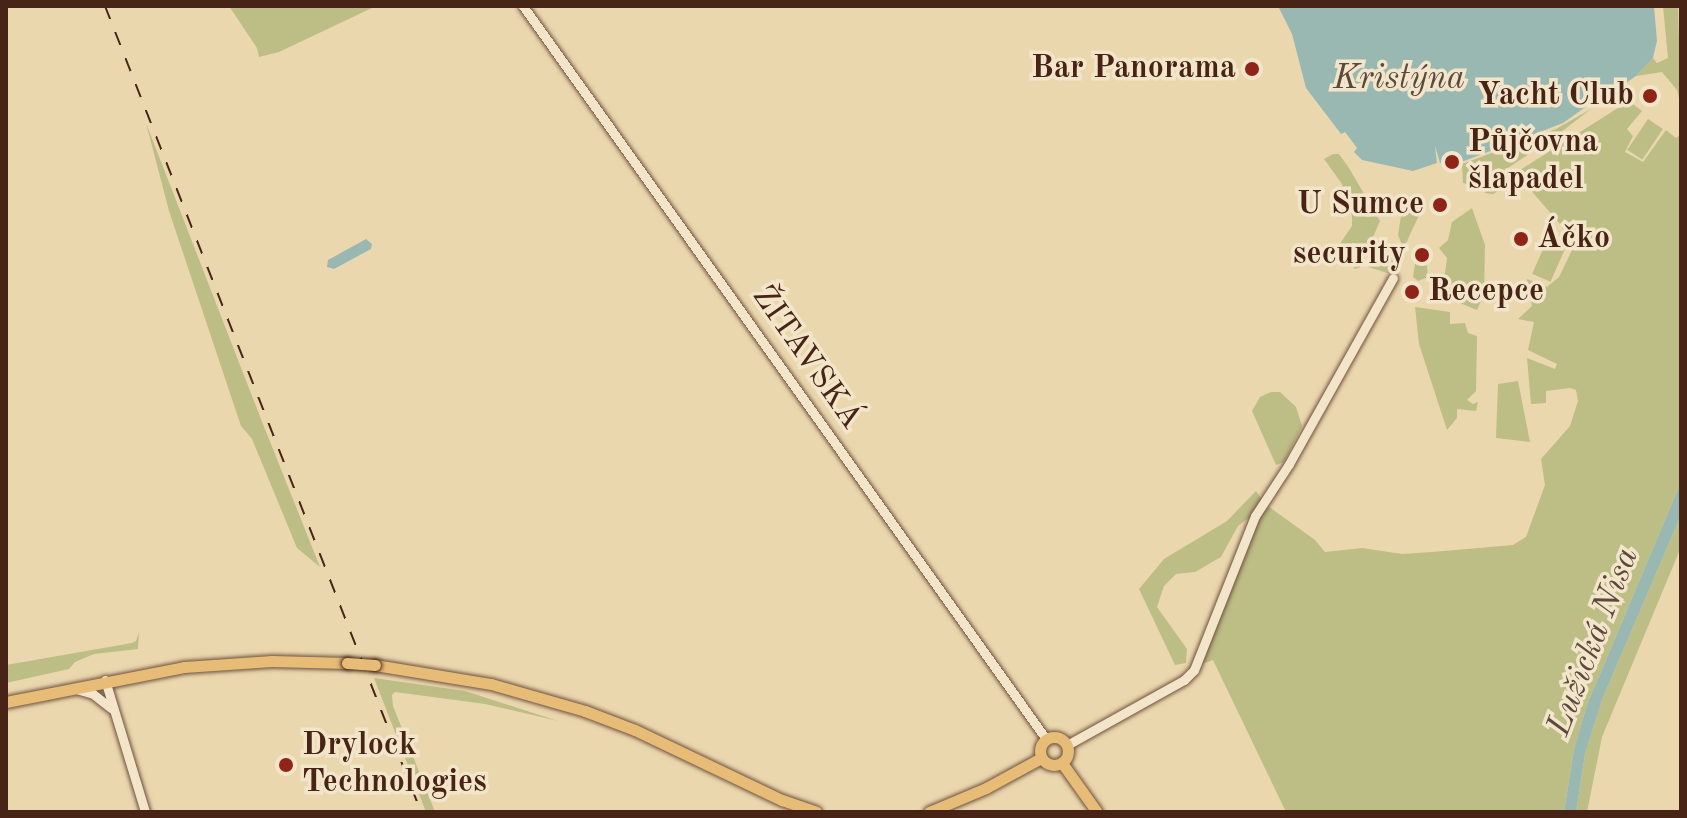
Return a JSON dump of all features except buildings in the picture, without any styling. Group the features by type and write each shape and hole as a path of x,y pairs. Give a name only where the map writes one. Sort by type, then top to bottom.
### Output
{"main road":[{"path":"6,702 105,680 235,662 375,665 491,684 585,711 646,735 782,800 816,812"},
{"path":"1057,737 1067,745 1068,755 1062,763 1050,765 1041,758 1040,748 1046,739 1057,737"},
{"path":"929,812 986,788 1041,758"},
{"path":"1062,763 1097,812"}],"street":[{"name":"ŽITAVSKÁ","path":"523,6 1046,739"},
{"path":"1067,745 1184,680 1194,670 1255,516 1330,392 1393,278"},
{"path":"105,680 145,812"},
{"path":"69,688 93,694 114,711"}],"green space":[{"path":"229,6 376,6 279,52 259,57 257,48"},
{"path":"1663,6 1678,6 1681,106 1677,90 1662,72 1636,76 1653,58 1657,63 1668,58"},
{"path":"1629,101 1642,111 1627,129 1633,136 1625,152 1643,162 1666,130 1676,138 1681,134 1681,482 1587,705 1574,749 1564,812 1286,812 1213,660 1199,665 1230,579 1265,504 1315,540 1325,552 1362,548 1402,554 1432,552 1513,545 1526,537 1545,485 1541,459 1570,426 1578,401 1576,390 1570,388 1546,391 1546,403 1531,404 1527,358 1555,369 1557,364 1528,350 1534,322 1518,319 1532,306 1527,279 1547,287 1559,277 1574,246 1560,224 1521,179 1493,194 1484,193"},
{"path":"1591,109 1479,187 1463,183 1462,164 1556,129"},
{"path":"1648,119 1663,129 1642,160 1627,150"},
{"path":"146,123 320,567 297,548 252,439 241,426 169,211"},
{"path":"1339,154 1349,168 1380,221 1360,267 1355,269 1341,251 1341,242 1352,226 1352,216 1342,184 1324,159"},
{"path":"1418,202 1422,209 1406,243 1402,245 1398,235 1403,203"},
{"path":"1472,208 1485,245 1484,294 1477,310 1433,292 1435,278 1445,273 1447,258 1439,248 1448,240 1452,222"},
{"path":"1548,238 1566,246 1550,282 1532,274"},
{"path":"1376,241 1398,248 1390,274 1368,267"},
{"path":"1426,256 1428,277 1418,281 1413,277 1415,264 1418,257"},
{"path":"1415,307 1450,312 1450,324 1465,323 1468,333 1477,336 1476,391 1467,400 1473,404 1478,402 1476,411 1457,409 1457,418 1447,430 1419,344"},
{"path":"1518,381 1530,442 1496,438 1498,384"},
{"path":"1280,392 1296,407 1302,426 1284,462 1276,465 1252,411 1260,397"},
{"path":"1256,491 1262,500 1254,514 1238,526 1221,557 1195,572 1176,574 1164,586 1157,607 1187,649 1186,663 1175,665 1139,589 1164,559 1227,521"},
{"path":"1681,515 1681,547 1602,737 1587,812 1576,812 1585,754 1602,700"},
{"path":"139,632 138,649 94,654 75,662 69,669 6,683 6,665 132,643"},
{"path":"374,678 465,691 558,721 485,704 395,692 392,695 393,706 435,812 426,812"}],"water":[{"name":"Kristýna","path":"1278,6 1654,6 1657,41 1653,58 1636,76 1619,88 1596,94 1584,108 1563,123 1464,161 1440,163 1435,146 1437,163 1413,171 1362,160 1354,152 1357,148 1345,132 1341,134 1306,88 1292,34"},
{"path":"366,239 372,244 371,249 334,269 327,267 328,260"},
{"path":"1681,482 1681,515 1602,700 1585,754 1576,812 1564,812 1574,749 1587,705"}],"railway":[{"path":"105,6 421,812"}],"place":[{"name":"Bar Panorama","path":"1252,69"},
{"name":"Yacht Club","path":"1650,96"},
{"name":"Půjčovna šlapadel","path":"1452,162"},
{"name":"U Sumce","path":"1440,205"},
{"name":"Áčko","path":"1521,239"},
{"name":"security","path":"1422,255"},
{"name":"Recepce","path":"1412,292"},
{"name":"Drylock Technologies","path":"286,765"}],"water label":[{"name":"Lužická Nisa","path":"1594,642"}]}
